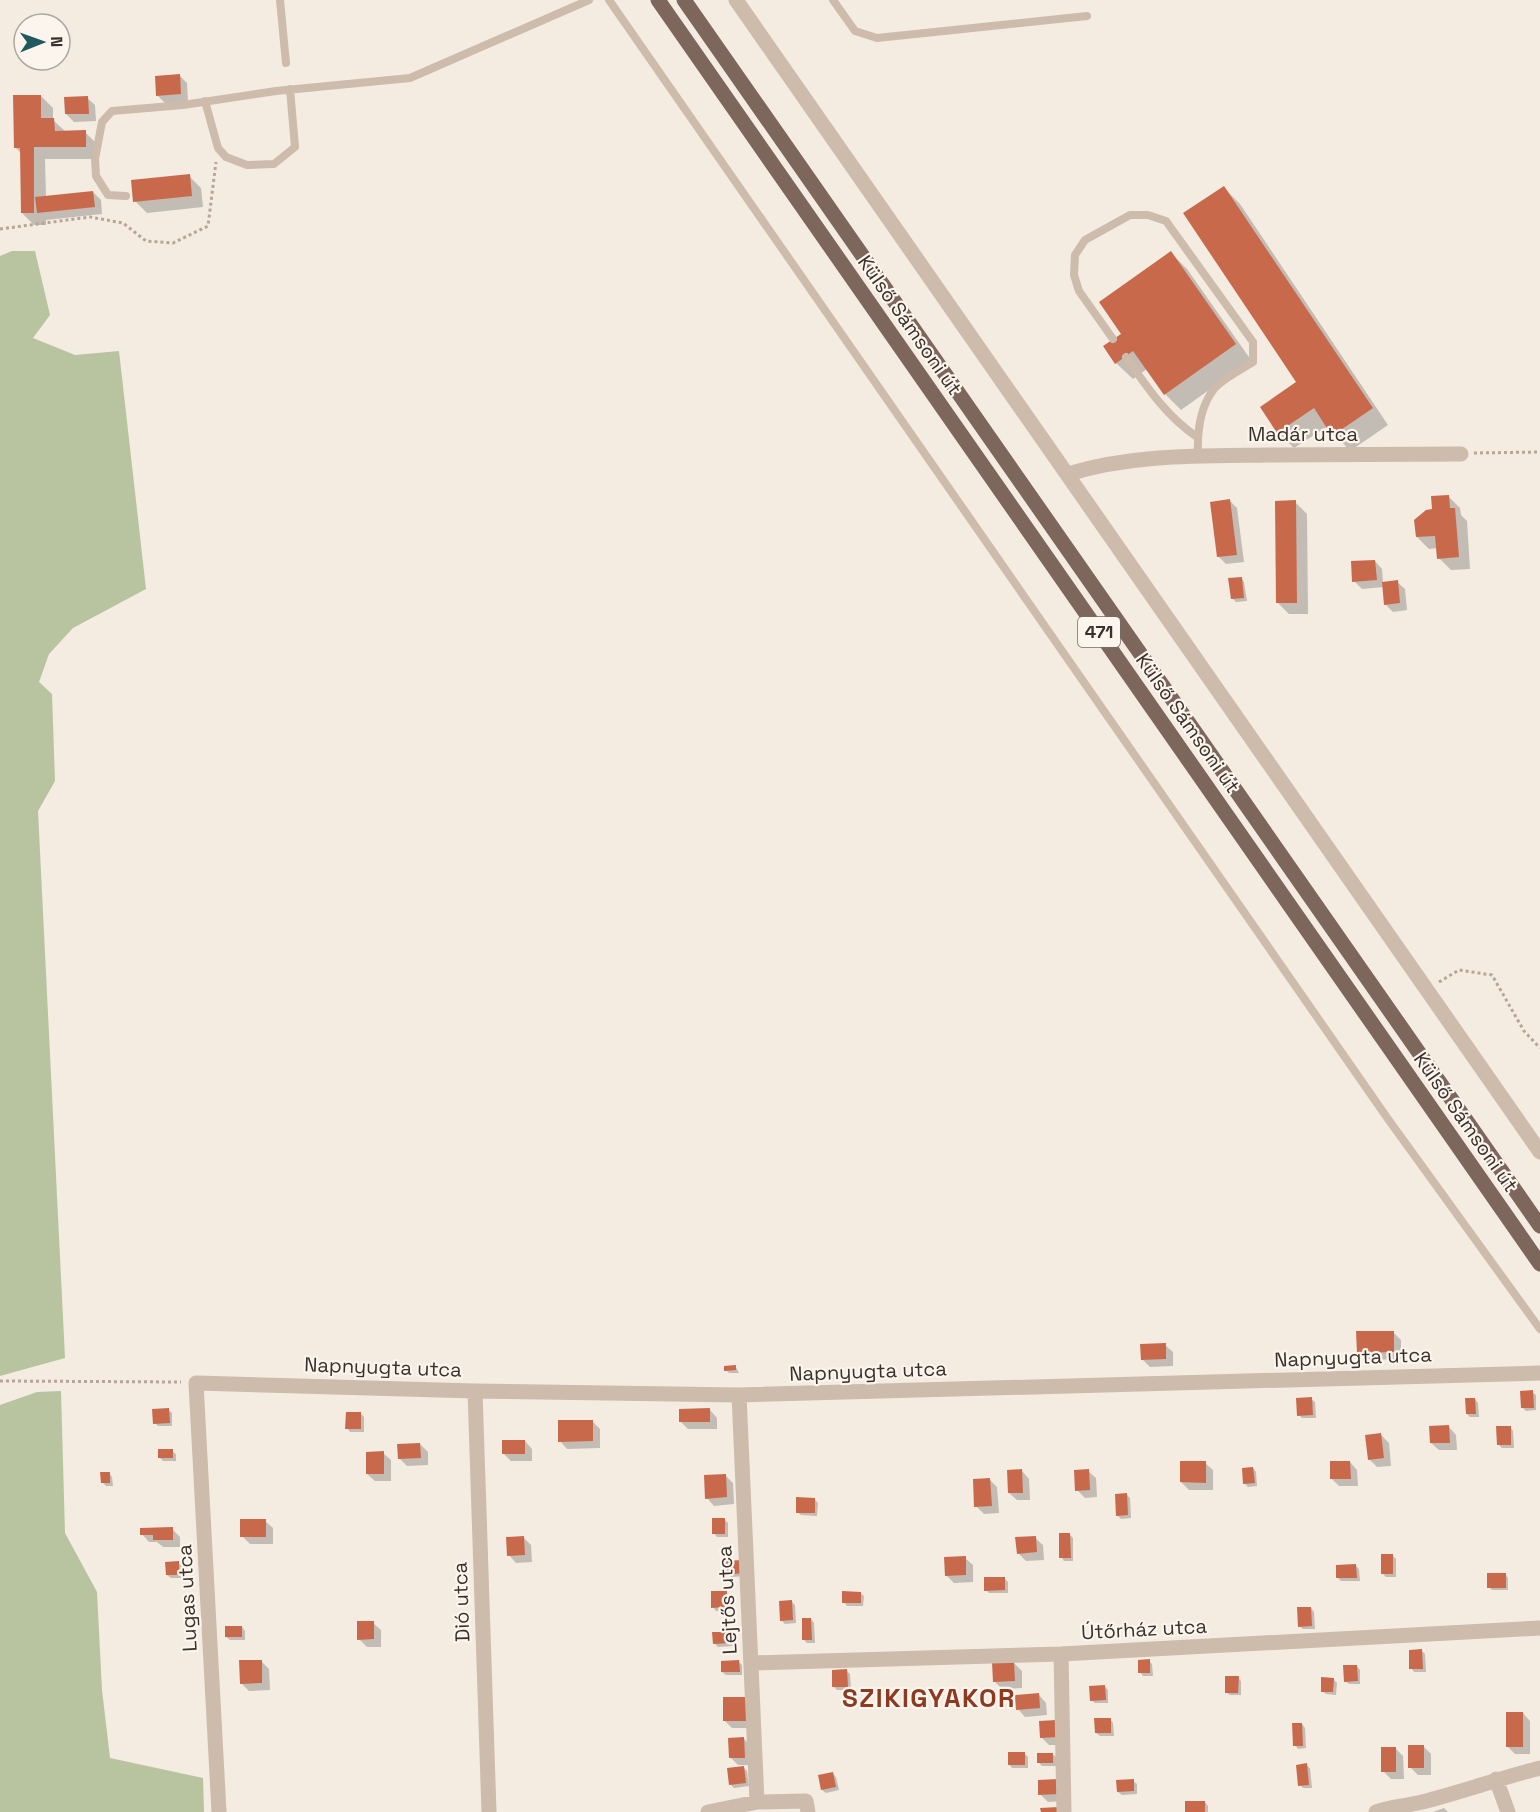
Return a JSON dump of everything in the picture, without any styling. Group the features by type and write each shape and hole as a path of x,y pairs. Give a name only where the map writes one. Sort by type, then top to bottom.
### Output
{"main road":[{"name":"Külső Sámsoni út","path":"658,0 1540,1264"},
{"name":"Külső Sámsoni út","path":"684,0 1540,1226"}],"street":[{"path":"736,0 1540,1152"},
{"name":"Madár utca","path":"1068,474 1098,465 1130,460 1198,456 1461,454"},
{"name":"Napnyugta utca","path":"196,1383 475,1391 739,1395 1540,1373"},
{"name":"Lugas utca","path":"196,1383 219,1812"},
{"name":"Dió utca","path":"475,1391 489,1812"},
{"name":"Lejtős utca","path":"739,1395 757,1802"},
{"name":"Útőrház utca","path":"751,1663 1061,1654 1540,1628"},
{"path":"1061,1654 1064,1812"},
{"path":"1376,1812 1421,1802 1540,1768"},
{"path":"1496,1779 1508,1812"},
{"path":"708,1812 757,1802 806,1801 808,1812"}],"lane":[{"path":"280,0 286,63"},
{"path":"126,196 108,195 96,176 95,159 102,122 112,111 290,89 410,78 589,0"},
{"path":"609,0 1388,1119 1540,1329"},
{"path":"833,0 855,31 877,38 1087,15"},
{"path":"206,101 218,148 226,158 247,165 274,164 295,147 290,89"},
{"path":"1113,339 1080,291 1074,275 1075,255 1085,240 1130,215 1148,215 1166,221 1253,342 1253,362 1214,388 1202,413 1197,437 1198,456"},
{"path":"1126,357 1156,400 1179,424 1197,437"}],"path":[{"path":"0,229 90,217 123,223 146,241 173,243 208,226 218,148"},
{"path":"1461,454 1540,452"},
{"path":"1427,989 1459,970 1492,975 1524,1031 1540,1048"},
{"path":"0,1381 196,1383"}],"green space":[{"path":"12,251 35,251 50,315 33,338 75,355 119,351 146,589 73,628 49,654 39,682 52,694 55,781 38,811 65,1358 0,1376 0,256"},
{"path":"61,1391 65,1533 97,1592 102,1690 110,1758 203,1778 204,1812 0,1812 0,1405 37,1392"}],"building":[{"path":"180,74 181,94 156,96 155,76"},
{"path":"13,95 41,95 41,118 54,118 55,131 86,130 86,147 34,147 34,213 21,213 20,148 14,148"},
{"path":"88,96 89,114 65,114 64,97"},
{"path":"190,174 192,196 133,202 131,180"},
{"path":"1224,186 1373,408 1332,436 1314,408 1277,433 1260,407 1296,382 1183,213"},
{"path":"93,191 95,207 37,213 35,197"},
{"path":"1171,251 1236,344 1164,395 1133,351 1115,364 1103,346 1121,334 1099,302"},
{"path":"1449,495 1450,508 1455,508 1459,557 1437,559 1435,536 1416,537 1414,520 1426,510 1432,509 1431,496"},
{"path":"1230,499 1237,555 1217,557 1210,502"},
{"path":"1296,500 1297,603 1276,603 1275,501"},
{"path":"1375,560 1377,580 1352,582 1351,561"},
{"path":"1242,577 1244,598 1231,599 1228,578"},
{"path":"1398,580 1400,603 1384,605 1382,582"},
{"path":"1356,1331 1394,1331 1394,1352 1357,1353"},
{"path":"1166,1343 1166,1359 1141,1360 1140,1344"},
{"path":"736,1365 736,1370 724,1371 724,1366"},
{"path":"1533,1390 1534,1408 1521,1408 1520,1391"},
{"path":"1312,1397 1313,1415 1297,1416 1296,1398"},
{"path":"1465,1398 1475,1398 1476,1414 1466,1414"},
{"path":"169,1408 170,1423 153,1424 152,1409"},
{"path":"710,1408 710,1422 679,1422 679,1409"},
{"path":"346,1412 361,1412 361,1429 345,1429"},
{"path":"558,1420 593,1420 593,1441 558,1442"},
{"path":"1449,1425 1450,1443 1430,1443 1429,1426"},
{"path":"1496,1426 1511,1426 1511,1445 1497,1445"},
{"path":"1381,1433 1384,1458 1368,1460 1365,1435"},
{"path":"502,1440 525,1440 525,1454 502,1454"},
{"path":"420,1443 421,1458 398,1459 397,1444"},
{"path":"158,1449 173,1449 173,1458 158,1458"},
{"path":"384,1451 384,1474 366,1474 366,1452"},
{"path":"1180,1461 1206,1461 1206,1483 1180,1482"},
{"path":"1330,1461 1350,1461 1351,1479 1330,1479"},
{"path":"1253,1467 1255,1483 1243,1484 1242,1468"},
{"path":"1022,1469 1023,1493 1008,1493 1007,1470"},
{"path":"1089,1469 1090,1490 1075,1491 1074,1470"},
{"path":"100,1472 110,1472 110,1483 101,1483"},
{"path":"726,1474 727,1497 705,1499 704,1475"},
{"path":"990,1478 992,1506 974,1507 973,1479"},
{"path":"1127,1493 1128,1515 1116,1516 1115,1494"},
{"path":"796,1497 815,1498 815,1513 796,1513"},
{"path":"712,1518 725,1518 725,1534 712,1534"},
{"path":"240,1519 266,1519 266,1537 240,1537"},
{"path":"173,1527 173,1540 153,1540 153,1535 140,1535 140,1528"},
{"path":"1059,1533 1070,1533 1071,1558 1059,1558"},
{"path":"524,1536 525,1555 507,1556 506,1537"},
{"path":"1036,1536 1037,1552 1017,1554 1015,1537"},
{"path":"1381,1554 1393,1554 1393,1574 1381,1574"},
{"path":"966,1556 966,1575 945,1576 944,1557"},
{"path":"742,1560 743,1573 727,1575 726,1561"},
{"path":"179,1561 179,1575 166,1575 165,1562"},
{"path":"1356,1564 1357,1578 1336,1578 1336,1565"},
{"path":"1487,1573 1506,1573 1506,1588 1487,1588"},
{"path":"984,1577 1005,1577 1005,1590 984,1591"},
{"path":"711,1591 727,1591 727,1607 711,1608"},
{"path":"842,1591 861,1592 861,1603 842,1603"},
{"path":"792,1600 793,1620 780,1621 779,1601"},
{"path":"1297,1607 1311,1607 1312,1626 1298,1627"},
{"path":"802,1618 811,1618 812,1640 802,1640"},
{"path":"357,1621 374,1621 374,1639 357,1640"},
{"path":"225,1626 242,1626 242,1637 225,1637"},
{"path":"712,1632 730,1632 730,1643 713,1644"},
{"path":"1422,1649 1423,1669 1409,1669 1409,1650"},
{"path":"1150,1659 1150,1673 1138,1673 1138,1660"},
{"path":"239,1660 262,1660 262,1683 240,1684"},
{"path":"739,1660 740,1672 721,1672 721,1661"},
{"path":"992,1662 1014,1662 1015,1681 993,1682"},
{"path":"1343,1665 1357,1665 1358,1681 1344,1682"},
{"path":"847,1669 848,1687 832,1687 832,1670"},
{"path":"1225,1676 1239,1676 1238,1693 1225,1693"},
{"path":"1321,1677 1334,1678 1333,1692 1321,1692"},
{"path":"1105,1685 1106,1700 1090,1701 1089,1686"},
{"path":"1039,1693 1040,1708 1016,1710 1015,1695"},
{"path":"723,1697 746,1697 746,1721 723,1721"},
{"path":"1506,1712 1523,1712 1523,1747 1506,1747"},
{"path":"1094,1718 1111,1718 1111,1733 1095,1733"},
{"path":"1057,1720 1058,1737 1040,1738 1039,1721"},
{"path":"1292,1723 1302,1723 1303,1746 1293,1746"},
{"path":"744,1737 745,1758 729,1758 728,1738"},
{"path":"1408,1745 1424,1745 1424,1768 1408,1768"},
{"path":"1381,1747 1396,1747 1396,1772 1381,1772"},
{"path":"1008,1752 1025,1752 1025,1765 1008,1765"},
{"path":"1037,1753 1053,1753 1053,1763 1037,1763"},
{"path":"1307,1763 1309,1785 1298,1786 1296,1765"},
{"path":"744,1766 746,1783 729,1785 727,1768"},
{"path":"833,1772 836,1787 821,1790 818,1775"},
{"path":"1058,1779 1059,1794 1038,1795 1038,1780"},
{"path":"1134,1779 1134,1791 1117,1792 1116,1780"},
{"path":"1185,1801 1205,1801 1205,1812 1185,1812"},
{"path":"1059,1807 1059,1812 1041,1812 1040,1808"}],"district":[{"name":"SZIKIGYAKOR","path":"929,1698"}]}
